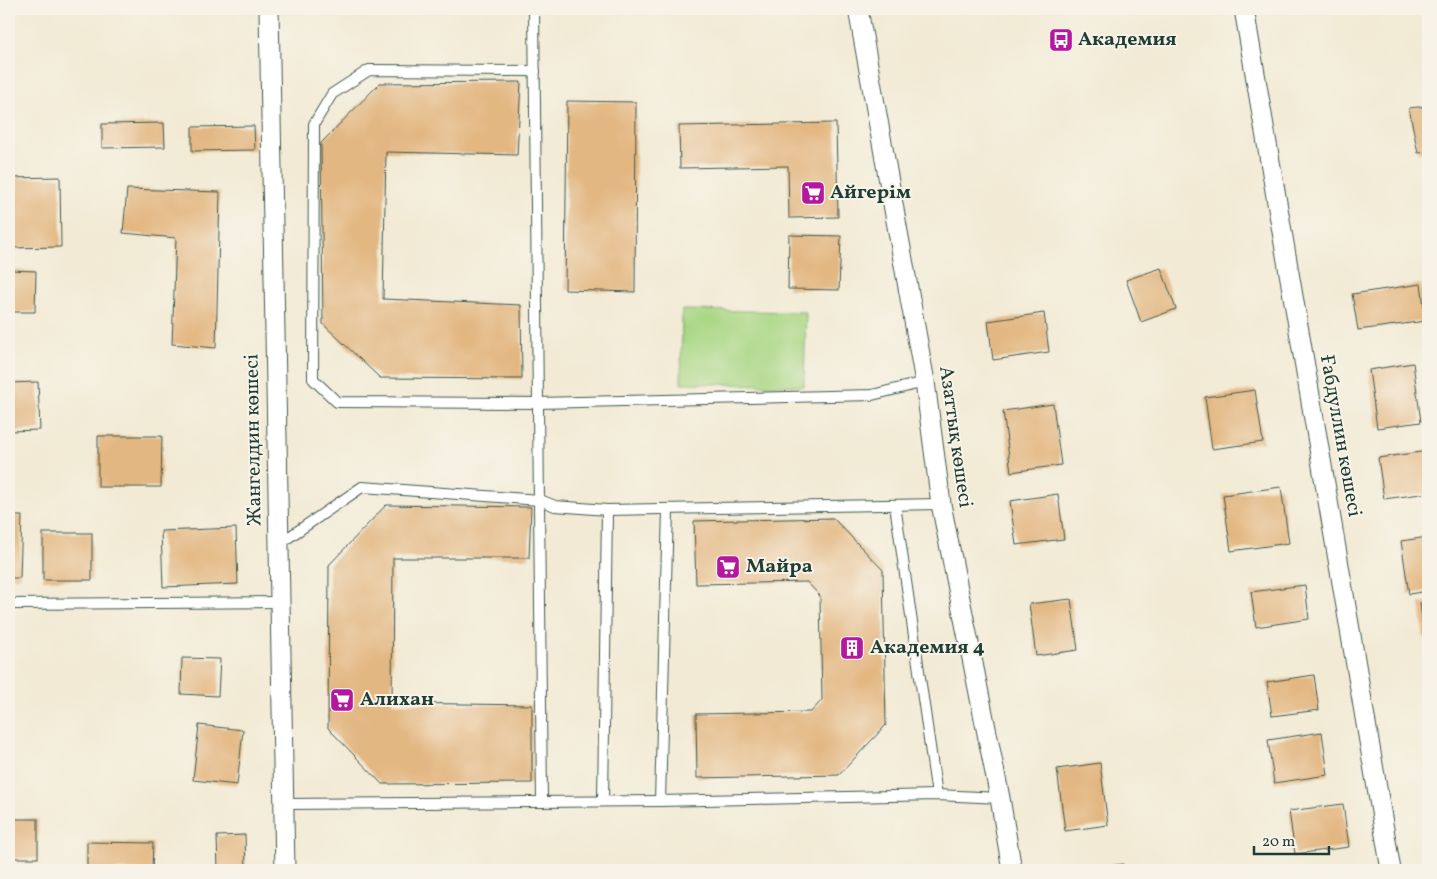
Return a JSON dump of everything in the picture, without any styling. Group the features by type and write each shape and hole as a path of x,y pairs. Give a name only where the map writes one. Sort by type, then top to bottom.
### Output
{"street":[{"name":"Жангелдин көшесі","path":"269,9 285,870"},
{"name":"Азаттық көшесі","path":"858,9 925,382 941,504 1000,798 1012,870"},
{"name":"Ғабдуллин көшесі","path":"1244,9 1391,870"}],"lane":[{"path":"534,9 542,802"},
{"path":"535,71 369,70 332,94 314,124 313,379 337,402 538,403 872,395 925,382"},
{"path":"278,544 362,487 540,500 555,506 607,510 941,504"},
{"path":"895,506 936,795"},
{"path":"603,801 607,510"},
{"path":"660,801 668,510"},
{"path":"9,604 280,602"},
{"path":"284,804 660,801 936,795 1000,798"}],"green space":[{"path":"682,310 806,312 804,386 681,383"}],"building":[{"path":"521,82 517,155 386,152 383,299 521,305 522,379 380,378 323,324 321,143 380,83"},
{"path":"567,101 636,102 635,292 565,290"},
{"path":"1428,106 1428,152 1418,153 1409,108"},
{"path":"164,123 165,147 102,148 102,124"},
{"name":"Айгерім","path":"836,123 838,217 789,218 788,166 680,168 679,126"},
{"path":"254,126 255,150 192,151 192,127"},
{"path":"60,177 61,247 9,248 9,178"},
{"path":"127,189 220,192 216,348 172,344 176,238 123,233"},
{"path":"789,235 841,236 839,290 788,289"},
{"path":"1161,268 1176,309 1141,322 1126,280"},
{"path":"9,270 36,271 35,312 9,312"},
{"path":"1421,284 1426,321 1358,330 1352,294"},
{"path":"1044,313 1049,352 993,360 988,321"},
{"path":"1413,363 1421,422 1377,428 1369,370"},
{"path":"38,382 40,430 9,431 9,383"},
{"path":"1255,390 1263,442 1212,449 1205,397"},
{"path":"1053,404 1061,465 1011,472 1003,411"},
{"path":"98,436 162,436 161,487 98,487"},
{"path":"1428,451 1428,493 1384,499 1378,458"},
{"path":"1281,487 1289,543 1231,551 1223,495"},
{"path":"1058,494 1064,539 1016,545 1010,501"},
{"path":"386,505 531,507 529,558 393,558 392,703 532,705 532,783 382,784 328,728 329,565"},
{"path":"9,516 22,516 20,578 9,578"},
{"name":"Академия 4","path":"833,518 883,570 886,725 839,775 697,778 696,714 811,712 822,700 820,596 807,582 696,584 694,521"},
{"path":"236,528 238,584 163,587 161,531"},
{"path":"43,533 92,533 92,580 43,580"},
{"path":"1428,537 1428,591 1409,594 1401,541"},
{"path":"1305,585 1309,619 1256,627 1251,592"},
{"path":"1071,599 1078,650 1036,656 1029,604"},
{"path":"1428,602 1428,637 1424,638 1420,603"},
{"path":"182,658 220,659 218,696 181,694"},
{"path":"1314,675 1319,710 1272,716 1267,682"},
{"path":"199,725 243,730 237,785 193,780"},
{"path":"1322,732 1328,775 1274,783 1268,740"},
{"path":"1100,763 1108,825 1065,831 1057,769"},
{"path":"1343,804 1349,847 1295,854 1289,811"},
{"path":"9,819 38,819 38,858 9,858"},
{"path":"245,835 246,870 218,870 217,836"},
{"path":"87,842 153,843 152,870 87,870"},
{"path":"1123,864 1124,870 1084,870 1084,869"}],"place":[{"name":"Академия","path":"1061,40"},
{"name":"Айгерім","path":"813,193"},
{"name":"Майра","path":"728,567"},
{"name":"Академия 4","path":"852,648"},
{"name":"Алихан","path":"342,700"}]}
